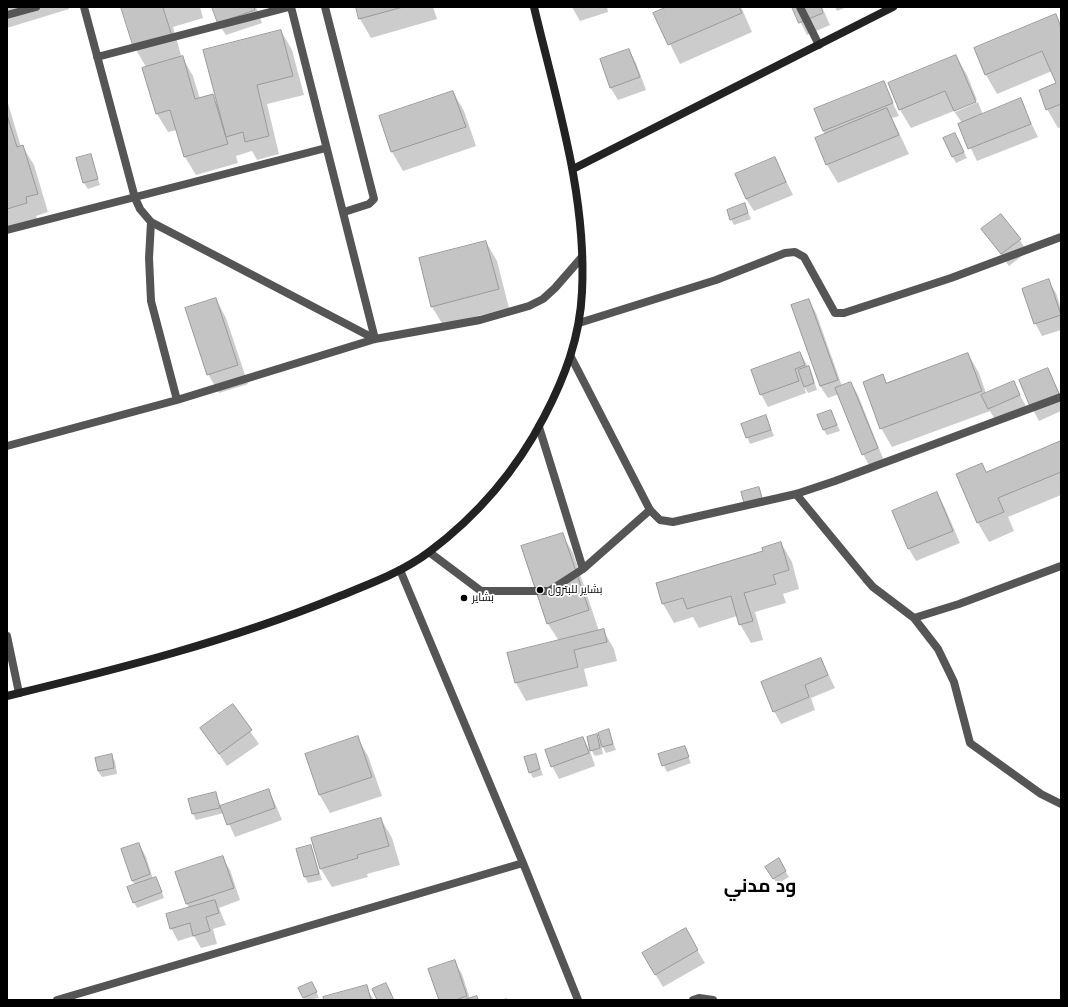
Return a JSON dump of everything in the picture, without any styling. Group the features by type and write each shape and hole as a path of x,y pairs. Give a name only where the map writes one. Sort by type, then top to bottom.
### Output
{"main road":[{"path":"7,696 232,635 292,616 400,570 429,552 465,522 496,490 519,460 556,395 571,357 578,323 582,292 579,204 573,169 534,7"},
{"path":"573,169 893,7"}],"street":[{"path":"7,15 36,7"},
{"path":"84,7 135,198 140,209 151,222 375,339"},
{"path":"97,57 290,7 344,212 375,339"},
{"path":"325,7 374,199 369,204 344,212"},
{"path":"800,7 819,44"},
{"path":"7,230 326,148"},
{"path":"151,222 151,301 177,400"},
{"path":"578,323 716,280 785,253 796,252 804,257 835,313 844,313 951,278 1061,237"},
{"path":"7,446 177,400 375,339 480,320 529,306 543,298 555,288 582,257"},
{"path":"571,357 650,510 660,520 674,522 796,494 1061,397"},
{"path":"539,427 583,570"},
{"path":"796,494 873,587 914,618 938,649 954,682 970,743 1041,794 1061,804"},
{"path":"429,552 481,591 549,592 583,570 650,510"},
{"path":"914,618 959,604 1061,566"},
{"path":"400,570 523,863 578,1000"},
{"path":"7,636 19,693"},
{"path":"57,1000 523,863"},
{"path":"693,1000 699,998 713,1000"}],"building":[{"path":"121,7 167,7 163,8 172,36 134,48"},
{"path":"212,7 254,7 255,10 218,23"},
{"path":"356,7 403,7 359,19"},
{"path":"667,7 739,7 742,13 668,45 653,13"},
{"path":"792,7 821,7 823,13 799,23"},
{"path":"1056,14 1061,27 1061,104 1046,110 1039,90 1056,83 1042,51 985,75 974,48"},
{"path":"281,30 293,76 257,85 269,136 245,142 243,132 226,137 203,50"},
{"path":"629,49 640,77 610,88 600,59"},
{"path":"956,55 976,102 954,111 945,91 899,110 888,83"},
{"path":"183,56 195,99 213,94 228,144 184,157 170,110 156,114 142,68"},
{"path":"884,81 893,103 823,131 814,109"},
{"path":"453,91 466,127 391,152 379,116"},
{"path":"1021,98 1031,124 968,149 958,124"},
{"path":"887,108 899,135 826,165 815,138"},
{"path":"7,115 17,147 23,145 38,194 26,197 27,203 7,209"},
{"path":"955,133 964,152 952,157 943,138"},
{"path":"91,154 98,179 83,183 76,158"},
{"path":"775,157 786,182 746,199 735,174"},
{"path":"745,203 748,213 730,220 727,210"},
{"path":"1001,214 1021,239 1001,254 981,229"},
{"path":"486,241 499,289 431,307 419,258"},
{"path":"1049,279 1061,315 1034,324 1022,289"},
{"path":"216,298 238,365 207,375 185,308"},
{"path":"809,299 838,380 820,386 791,305"},
{"path":"800,352 805,365 795,369 799,381 760,395 751,370"},
{"path":"968,353 982,391 880,429 863,382 883,374 886,383"},
{"path":"809,366 814,383 804,387 798,370"},
{"path":"1048,368 1060,396 1031,409 1019,380"},
{"path":"1014,381 1020,395 988,409 981,395"},
{"path":"851,382 878,448 862,455 835,388"},
{"path":"831,410 837,425 823,430 817,415"},
{"path":"766,415 771,430 746,438 741,424"},
{"path":"1061,441 1061,472 998,498 1004,512 977,523 956,474 982,463 986,472"},
{"path":"759,487 762,498 744,503 741,492"},
{"path":"937,492 953,531 908,549 892,511"},
{"path":"563,533 589,610 547,624 521,546"},
{"path":"781,542 789,570 773,575 776,584 744,593 753,621 739,625 731,596 687,609 683,598 662,604 656,583 763,551 762,548"},
{"path":"604,629 607,642 574,650 578,667 515,683 507,653"},
{"path":"821,658 828,675 805,685 809,697 773,712 761,682"},
{"path":"233,704 252,730 219,754 200,728"},
{"path":"609,729 613,744 602,747 598,733"},
{"path":"597,734 600,748 590,751 587,737"},
{"path":"358,736 372,777 319,795 305,754"},
{"path":"583,737 589,753 551,767 545,750"},
{"path":"685,746 689,757 662,766 658,754"},
{"path":"112,754 114,768 98,771 95,758"},
{"path":"536,754 540,769 529,773 524,757"},
{"path":"269,789 275,808 227,825 220,806"},
{"path":"216,792 220,808 192,814 188,799"},
{"path":"381,818 389,846 357,855 358,858 320,869 311,838"},
{"path":"139,843 150,874 132,881 121,849"},
{"path":"311,845 319,874 304,877 296,849"},
{"path":"223,856 234,888 186,904 175,872"},
{"path":"779,858 786,871 773,879 765,867"},
{"path":"156,877 162,892 133,903 127,887"},
{"path":"215,900 219,913 206,917 210,931 193,936 190,923 170,929 166,914"},
{"path":"686,928 698,950 655,975 642,953"},
{"path":"455,960 467,996 455,1000 439,1000 428,969"},
{"path":"312,982 317,992 303,998 298,988"},
{"path":"386,983 394,1000 377,1000 372,989"},
{"path":"367,985 371,1000 324,1000 323,997"},
{"path":"477,996 478,1000 463,1000"}],"place":[{"name":"بشاير للبترول","path":"540,590"},
{"name":"بشاير","path":"464,598"}],"district":[{"name":"ود مدني","path":"760,886"}]}
